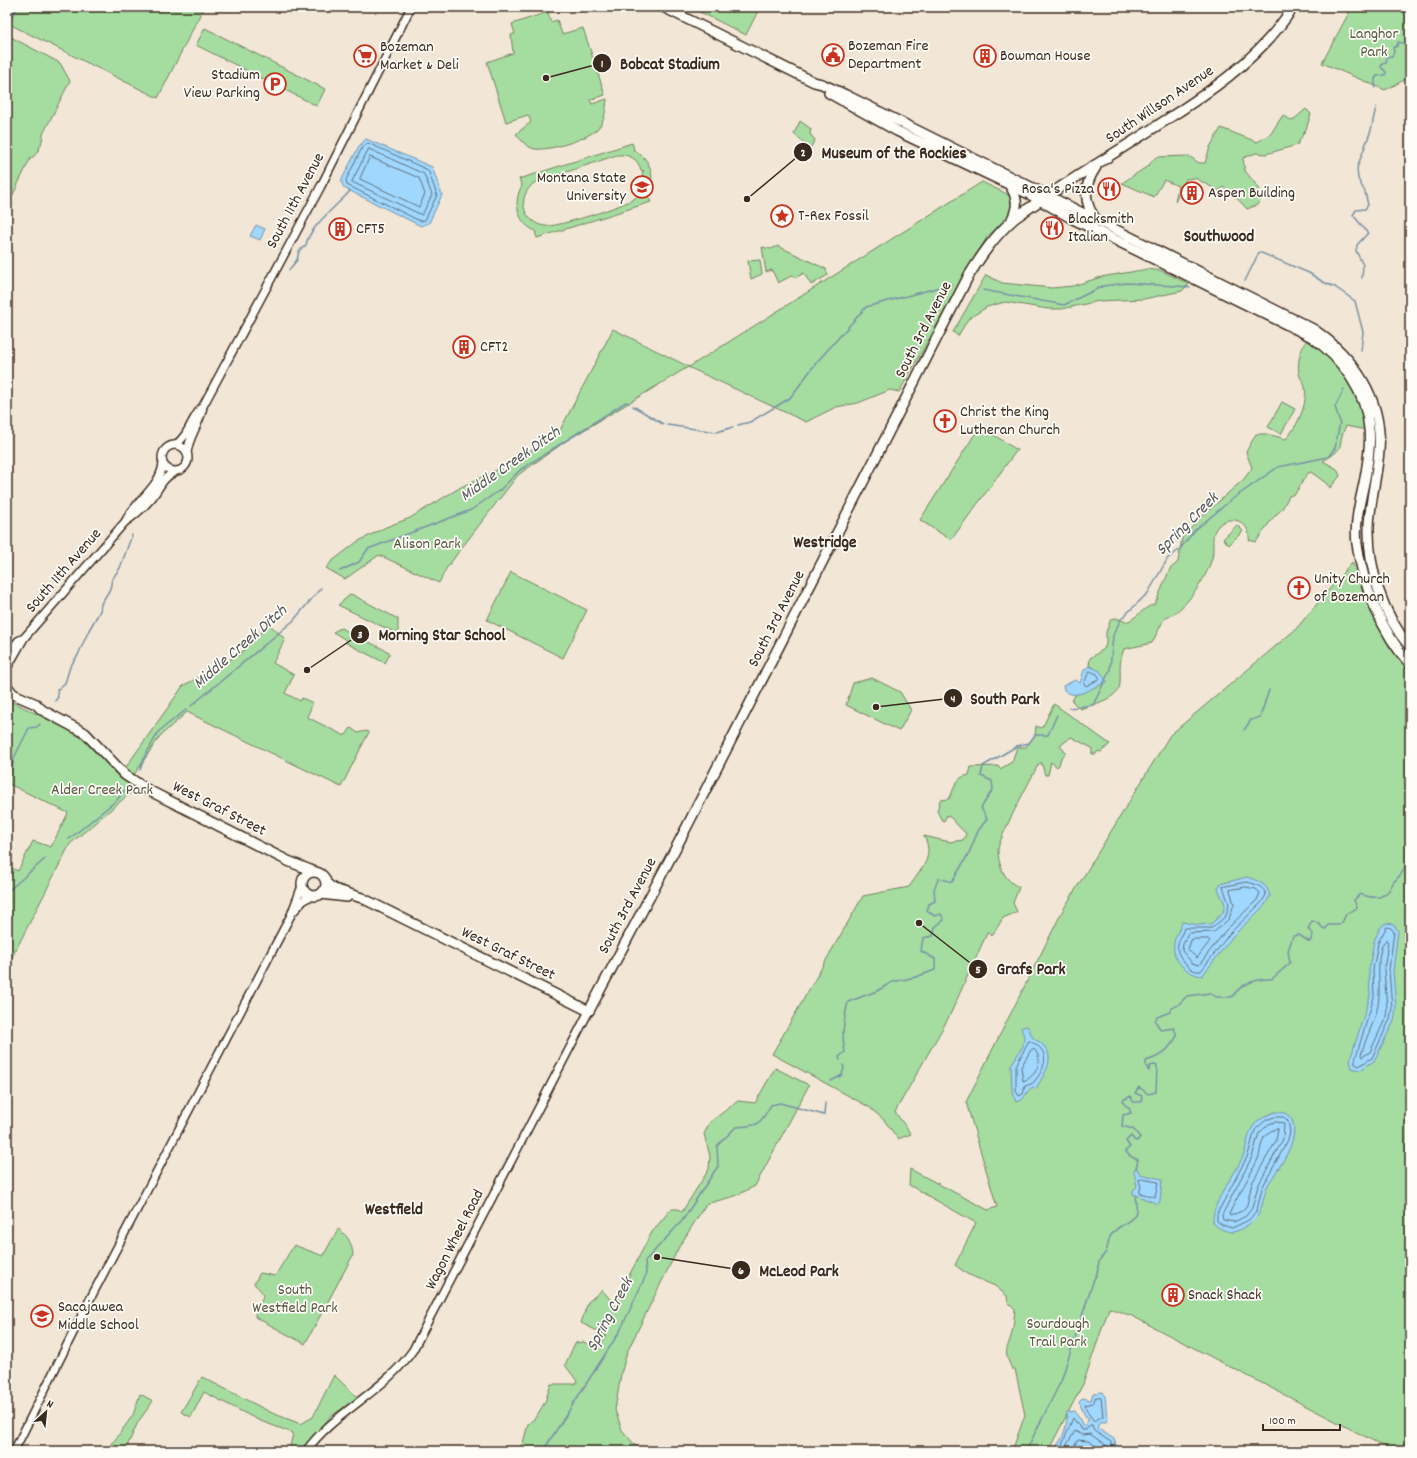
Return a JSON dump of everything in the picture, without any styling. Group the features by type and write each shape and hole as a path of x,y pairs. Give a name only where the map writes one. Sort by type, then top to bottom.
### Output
{"main road":[{"path":"663,7 814,82 846,95 1044,198 1073,219 1313,329 1330,340 1353,364 1366,385 1376,410 1380,438 1370,504 1370,553 1377,587 1384,605 1393,622 1410,647"},
{"name":"South Willson Avenue","path":"1044,198 1203,97 1260,48 1293,7"},
{"path":"814,82 819,88 891,128 1009,184 1098,222 1228,291 1324,345 1342,364 1354,383 1367,415 1369,430 1365,479 1360,500 1357,543 1365,578 1389,638 1410,664"},
{"path":"1098,222 1091,213 1086,195 1088,181 1099,163"},
{"path":"1009,184 1014,191 1017,202 1017,207 1011,221"},
{"name":"South 3rd Avenue","path":"589,1011 680,840 968,277 988,246 1011,221 1044,198"},
{"name":"West Graf Street","path":"7,686 13,694 36,704 42,710 85,733 117,767 135,782 288,861 315,872"},
{"name":"West Graf Street","path":"7,698 33,709 42,710"},
{"name":"West Graf Street","path":"288,861 300,873 302,883"},
{"path":"315,872 324,876 326,883 325,889 316,895 304,892 302,883 306,875 315,872"},
{"name":"West Graf Street","path":"326,883 334,889 362,898 371,904 589,1011"},
{"name":"West Graf Street","path":"316,895 341,896 371,904"},
{"path":"576,1005 596,997"}],"street":[{"name":"South 11th Avenue","path":"175,445 183,439 196,412 203,406 321,186 411,7"},
{"name":"South 11th Avenue","path":"187,454 188,443 202,415 203,406"},
{"path":"175,445 181,447 187,454 188,460 185,467 176,472 166,468 163,463 162,457 165,450 175,445"},
{"name":"South 11th Avenue","path":"7,668 24,638 125,522 130,512 158,479 163,463"},
{"name":"South 11th Avenue","path":"125,522 136,515 151,499 167,477 176,472"},
{"name":"South 11th Avenue","path":"7,656 18,641 24,638"},
{"path":"291,915 302,883"},
{"path":"14,1451 88,1303 291,915 301,902 316,895"},
{"name":"Wagon Wheel Road","path":"306,1451 315,1438 342,1414 392,1375 413,1350 589,1011"}],"green space":[{"path":"7,7 204,7 158,98 7,23"},
{"path":"690,7 760,7 746,35"},
{"name":"Langhor Park","path":"1352,7 1410,7 1410,77 1385,90 1322,63"},
{"path":"548,12 551,22 557,20 562,34 583,28 605,95 590,100 592,104 607,99 605,115 598,128 593,132 578,140 559,146 535,149 526,145 516,134 531,122 528,115 506,122 487,62 513,53 511,35 515,34 512,24"},
{"path":"205,28 325,89 317,106 196,45"},
{"path":"7,35 60,63 70,81 43,134 40,148 30,159 7,207"},
{"path":"1306,109 1311,114 1306,129 1297,145 1266,154 1256,153 1243,158 1245,171 1259,188 1262,198 1257,205 1247,209 1234,195 1223,187 1219,191 1195,178 1186,179 1175,202 1178,186 1164,180 1154,197 1122,183 1148,166 1156,157 1189,156 1199,163 1205,163 1210,147 1221,128 1257,142 1270,135 1283,115 1292,121"},
{"path":"800,121 811,129 810,134 815,140 810,148 794,134"},
{"path":"632,143 633,150 648,163 652,175 652,182 647,195 651,202 537,238 536,231 525,224 518,212 517,199 522,186 519,179","holes":["617,155 630,156 636,160 641,170 644,171 642,172 644,186 641,193 635,198 619,206 576,220 551,226 538,224 532,220 525,211 524,197 534,183"]},
{"name":"Alison Park","path":"982,182 1007,194 1014,201 1011,214 987,237 899,392 890,390 858,403 836,407 806,422 688,367 566,441 518,475 446,569 439,583 379,555 345,579 326,568 331,562 357,542 386,527 410,518 461,487 505,466 558,434 613,329 689,367"},
{"path":"778,246 826,269 828,275 811,285 804,273 795,278 793,275 778,283 772,270 766,272 762,247 771,249"},
{"path":"760,260 762,274 751,279 748,261"},
{"path":"1148,269 1162,271 1189,284 1182,291 1144,299 1099,301 1062,309 1048,309 1005,302 987,307 968,319 958,336 953,332 986,275 1002,283 1052,288 1073,286 1101,277"},
{"path":"1308,339 1330,354 1352,383 1363,409 1366,430 1346,426 1341,438 1339,449 1323,461 1337,469 1340,476 1330,488 1326,483 1311,472 1307,474 1295,494 1289,496 1282,509 1272,519 1256,542 1249,540 1247,529 1240,522 1229,520 1219,525 1213,536 1212,558 1205,575 1194,593 1179,609 1164,619 1152,643 1124,649 1120,663 1119,689 1110,697 1080,709 1072,701 1075,695 1107,682 1093,667 1089,666 1090,658 1104,649 1106,644 1106,632 1111,619 1116,618 1126,622 1155,604 1170,569 1178,562 1182,538 1201,517 1244,479 1252,468 1246,452 1256,434 1267,434 1286,439 1298,422 1305,401 1305,387 1300,377 1298,368 1301,352 1305,342"},
{"path":"1282,402 1295,409 1281,434 1268,427"},
{"path":"980,426 1017,450 951,540 920,520"},
{"path":"1237,525 1243,531 1229,545 1223,539"},
{"name":"Sourdough Trail Park","path":"1352,562 1370,610 1390,648 1410,670 1410,1439 1400,1451 1393,1451 1132,1316 1109,1308 1083,1384 1048,1451 1012,1451 1025,1415 1015,1369 1012,1369 1007,1357 1007,1350 1013,1329 1015,1309 1008,1302 1007,1296 995,1286 967,1274 955,1265 976,1223 909,1185 910,1169 988,1210 997,1207 966,1102 1063,910 1170,735 1296,629"},
{"path":"511,572 587,610 563,658 487,620"},
{"path":"351,594 398,619 398,634 338,605"},
{"path":"269,624 285,639 273,663 294,675 285,693 300,701 302,698 313,703 307,717 343,735 346,735 351,728 358,733 366,731 369,732 341,787 187,712 160,736 134,775 126,767 183,686 240,654"},
{"path":"341,628 389,652 390,654 385,663 346,643 346,640 333,632"},
{"path":"872,678 900,692 911,710 899,731 846,705 853,683"},
{"name":"Alder Creek Park","path":"7,701 15,703 73,732 83,739 117,775 135,789 70,844 7,967 7,866 18,871 33,841 51,847 68,813 7,783"},
{"path":"1054,704 1110,744 1101,752 1098,751 1096,754 1092,754 1092,748 1071,737 1060,746 1066,753 1061,758 1057,767 1051,762 1048,775 1045,775 1041,762 1038,765 1003,834 998,850 999,861 1003,872 1014,885 1019,887 1013,903 1017,912 1003,918 992,936 988,931 949,1017 895,1112 911,1134 898,1139 884,1120 869,1107 772,1054 863,896 909,887 925,863 927,857 927,843 924,836 950,842 963,840 966,834 950,817 947,815 944,821 941,819 937,811 940,800 949,799 958,781 964,776 969,775 971,767 998,766 1000,769 1012,762 1017,747 1026,747 1035,735 1036,726 1041,728 1043,726"},
{"path":"775,1068 809,1085 755,1186 735,1196 706,1204 679,1247 627,1352 621,1374 615,1410 622,1430 634,1444 643,1451 516,1451 523,1443 528,1424 536,1417 545,1402 551,1384 575,1384 577,1381 565,1365 575,1343 584,1342 597,1349 601,1345 606,1335 581,1323 588,1302 602,1290 614,1304 652,1232 671,1209 678,1209 682,1212 709,1169 710,1156 704,1134 710,1122 738,1101 755,1103"},
{"name":"South Westfield Park","path":"338,1229 349,1240 353,1255 305,1344 255,1317 256,1311 263,1297 259,1289 254,1284 260,1273 275,1276 294,1245 323,1256"},
{"path":"334,1375 358,1398 331,1416 301,1451 289,1451 293,1433 258,1420 204,1392 191,1417 181,1412 202,1377 272,1413 301,1424 313,1417"},
{"path":"140,1394 153,1401 138,1422 125,1451 107,1451 133,1415"}],"water":[{"path":"366,139 432,167 442,195 429,223 421,226 344,188 341,181 359,146"},
{"path":"256,225 265,229 260,240 250,236"},
{"path":"1089,666 1100,671 1107,682 1079,694 1069,693 1064,690 1063,686 1075,680 1080,683 1084,670"},
{"path":"1247,877 1262,883 1267,888 1270,896 1265,905 1233,936 1202,976 1196,975 1185,969 1177,960 1174,949 1175,940 1182,922 1198,925 1211,924 1223,913 1225,904 1218,889 1220,884"},
{"path":"1386,923 1393,924 1398,931 1393,971 1396,1008 1394,1021 1374,1061 1360,1070 1352,1068 1350,1060 1370,996 1369,970 1374,941 1380,928"},
{"path":"1026,1026 1034,1039 1041,1043 1047,1050 1049,1061 1036,1089 1033,1087 1030,1088 1022,1100 1016,1102 1012,1092 1011,1065 1023,1046 1024,1036 1021,1028"},
{"path":"1275,1112 1285,1113 1290,1117 1293,1124 1294,1132 1289,1150 1267,1186 1258,1216 1237,1231 1231,1232 1223,1230 1213,1222 1217,1204 1242,1159 1252,1128 1265,1116"},
{"path":"1136,1167 1140,1174 1162,1179 1160,1201 1158,1204 1133,1194 1133,1190 1137,1187 1134,1171"},
{"path":"1103,1392 1108,1417 1106,1422 1100,1422 1097,1428 1114,1439 1118,1451 1051,1451 1057,1445 1064,1433 1067,1412 1075,1411 1084,1427 1089,1418 1085,1416 1079,1402 1083,1398 1091,1400 1093,1393"}],"waterway":[{"path":"7,23 18,7"},
{"name":"Spring Creek","path":"1375,88 1375,79 1377,76 1385,75 1386,72 1381,67 1382,64 1386,63 1387,57 1392,56 1394,52 1393,48 1397,46 1398,42 1410,45"},
{"name":"Spring Creek","path":"1362,278 1363,265 1356,251 1357,245 1368,233 1353,215 1356,210 1365,209 1368,205 1365,192 1358,179 1357,168 1371,130 1376,107"},
{"path":"289,270 297,260 299,251 306,245 312,231 350,191"},
{"path":"1245,281 1259,252 1309,273 1323,282 1335,287 1355,301 1363,332 1361,351"},
{"path":"983,290 1064,305 1103,286 1127,283 1190,287"},
{"name":"Middle Creek Ditch","path":"738,425 750,422 790,398 816,363 866,307 951,284"},
{"name":"Spring Creek","path":"1069,708 1093,705 1110,670 1113,635 1121,619 1148,593 1168,558 1179,550 1195,530 1231,500 1278,467 1328,457 1335,448 1340,422 1335,407 1344,389"},
{"name":"Middle Creek Ditch","path":"340,571 359,562 368,549 471,510 500,490 520,470 626,402 629,403"},
{"name":"Middle Creek Ditch","path":"633,406 663,424"},
{"name":"Middle Creek Ditch","path":"667,425 717,432 733,427"},
{"path":"55,701 58,697 57,690 65,683 70,667 78,655 89,630 100,611 101,604 110,589 112,579 120,568 132,535"},
{"name":"Middle Creek Ditch","path":"191,706 293,621 321,588"},
{"path":"1244,730 1251,720 1260,717 1269,690"},
{"name":"Middle Creek Ditch","path":"140,770 145,756 159,731 186,710"},
{"name":"Spring Creek","path":"840,1060 839,1057 845,1052 843,1040 845,1015 848,1002 877,991 892,982 916,977 935,970 935,959 921,951 923,938 933,936 935,927 944,920 941,914 935,916 927,911 929,904 935,901 934,889 939,878 952,882 969,853 978,831 987,819 981,808 993,789 992,781 981,776 983,766 1017,746 1029,743 1035,735 1048,735 1057,715"},
{"path":"7,774 12,768 14,758 29,728 37,727 40,724"},
{"name":"Middle Creek Ditch","path":"69,839 117,800 125,790"},
{"name":"Middle Creek Ditch","path":"7,892 46,858"},
{"path":"1136,1168 1138,1160 1130,1156 1125,1151 1130,1147 1126,1141 1131,1136 1137,1141 1140,1137 1133,1129 1122,1126 1123,1115 1131,1113 1129,1108 1124,1104 1123,1100 1131,1096 1133,1102 1141,1102 1142,1096 1135,1093 1139,1087 1148,1094 1156,1092 1157,1066 1150,1066 1149,1071 1146,1066 1146,1061 1157,1057 1164,1052 1177,1036 1174,1028 1161,1030 1155,1021 1157,1017 1170,1012 1172,1008 1178,1005 1187,996 1210,993 1216,997 1232,997 1235,992 1244,985 1255,981 1272,979 1290,963 1288,951 1293,936 1299,935 1310,942 1313,934 1308,929 1312,921 1318,923 1326,929 1328,925 1338,925 1342,923 1346,914 1357,908 1354,900 1360,894 1371,897 1380,897 1384,895 1402,872 1410,858"},
{"name":"Spring Creek","path":"831,1081 842,1075 844,1068 843,1065"},
{"name":"Spring Creek","path":"543,1451 620,1331 646,1275 645,1261 682,1221 718,1166 717,1146 736,1127 750,1126 758,1123 764,1117 771,1105 780,1103 824,1115 825,1103"},
{"path":"1026,1451 1061,1381 1094,1279 1096,1277 1098,1264 1106,1252 1110,1237 1136,1213 1136,1196"}],"place":[{"name":"Bozeman Fire Department","path":"833,55"},
{"name":"Bozeman Market & Deli","path":"365,56"},
{"name":"Bowman House","path":"985,56"},
{"name":"Bobcat Stadium","path":"546,78"},
{"name":"Stadium View Parking","path":"275,84"},
{"name":"Montana State University","path":"642,187"},
{"name":"Rosa's Pizza","path":"1109,189"},
{"name":"Aspen Building","path":"1192,193"},
{"name":"Museum of the Rockies","path":"747,199"},
{"name":"T-Rex Fossil","path":"782,216"},
{"name":"Blacksmith Italian","path":"1052,228"},
{"name":"CFT5","path":"340,229"},
{"name":"CFT2","path":"464,347"},
{"name":"Christ the King Lutheran Church","path":"945,421"},
{"name":"Unity Church of Bozeman","path":"1299,588"},
{"name":"Morning Star School","path":"307,670"},
{"name":"South Park","path":"876,707"},
{"name":"Grafs Park","path":"919,923"},
{"name":"McLeod Park","path":"657,1257"},
{"name":"Snack Shack","path":"1173,1295"},
{"name":"Sacajawea Middle School","path":"42,1316"}],"district":[{"name":"Southwood","path":"1219,238"},
{"name":"Westridge","path":"825,544"},
{"name":"Westfield","path":"394,1211"}]}
